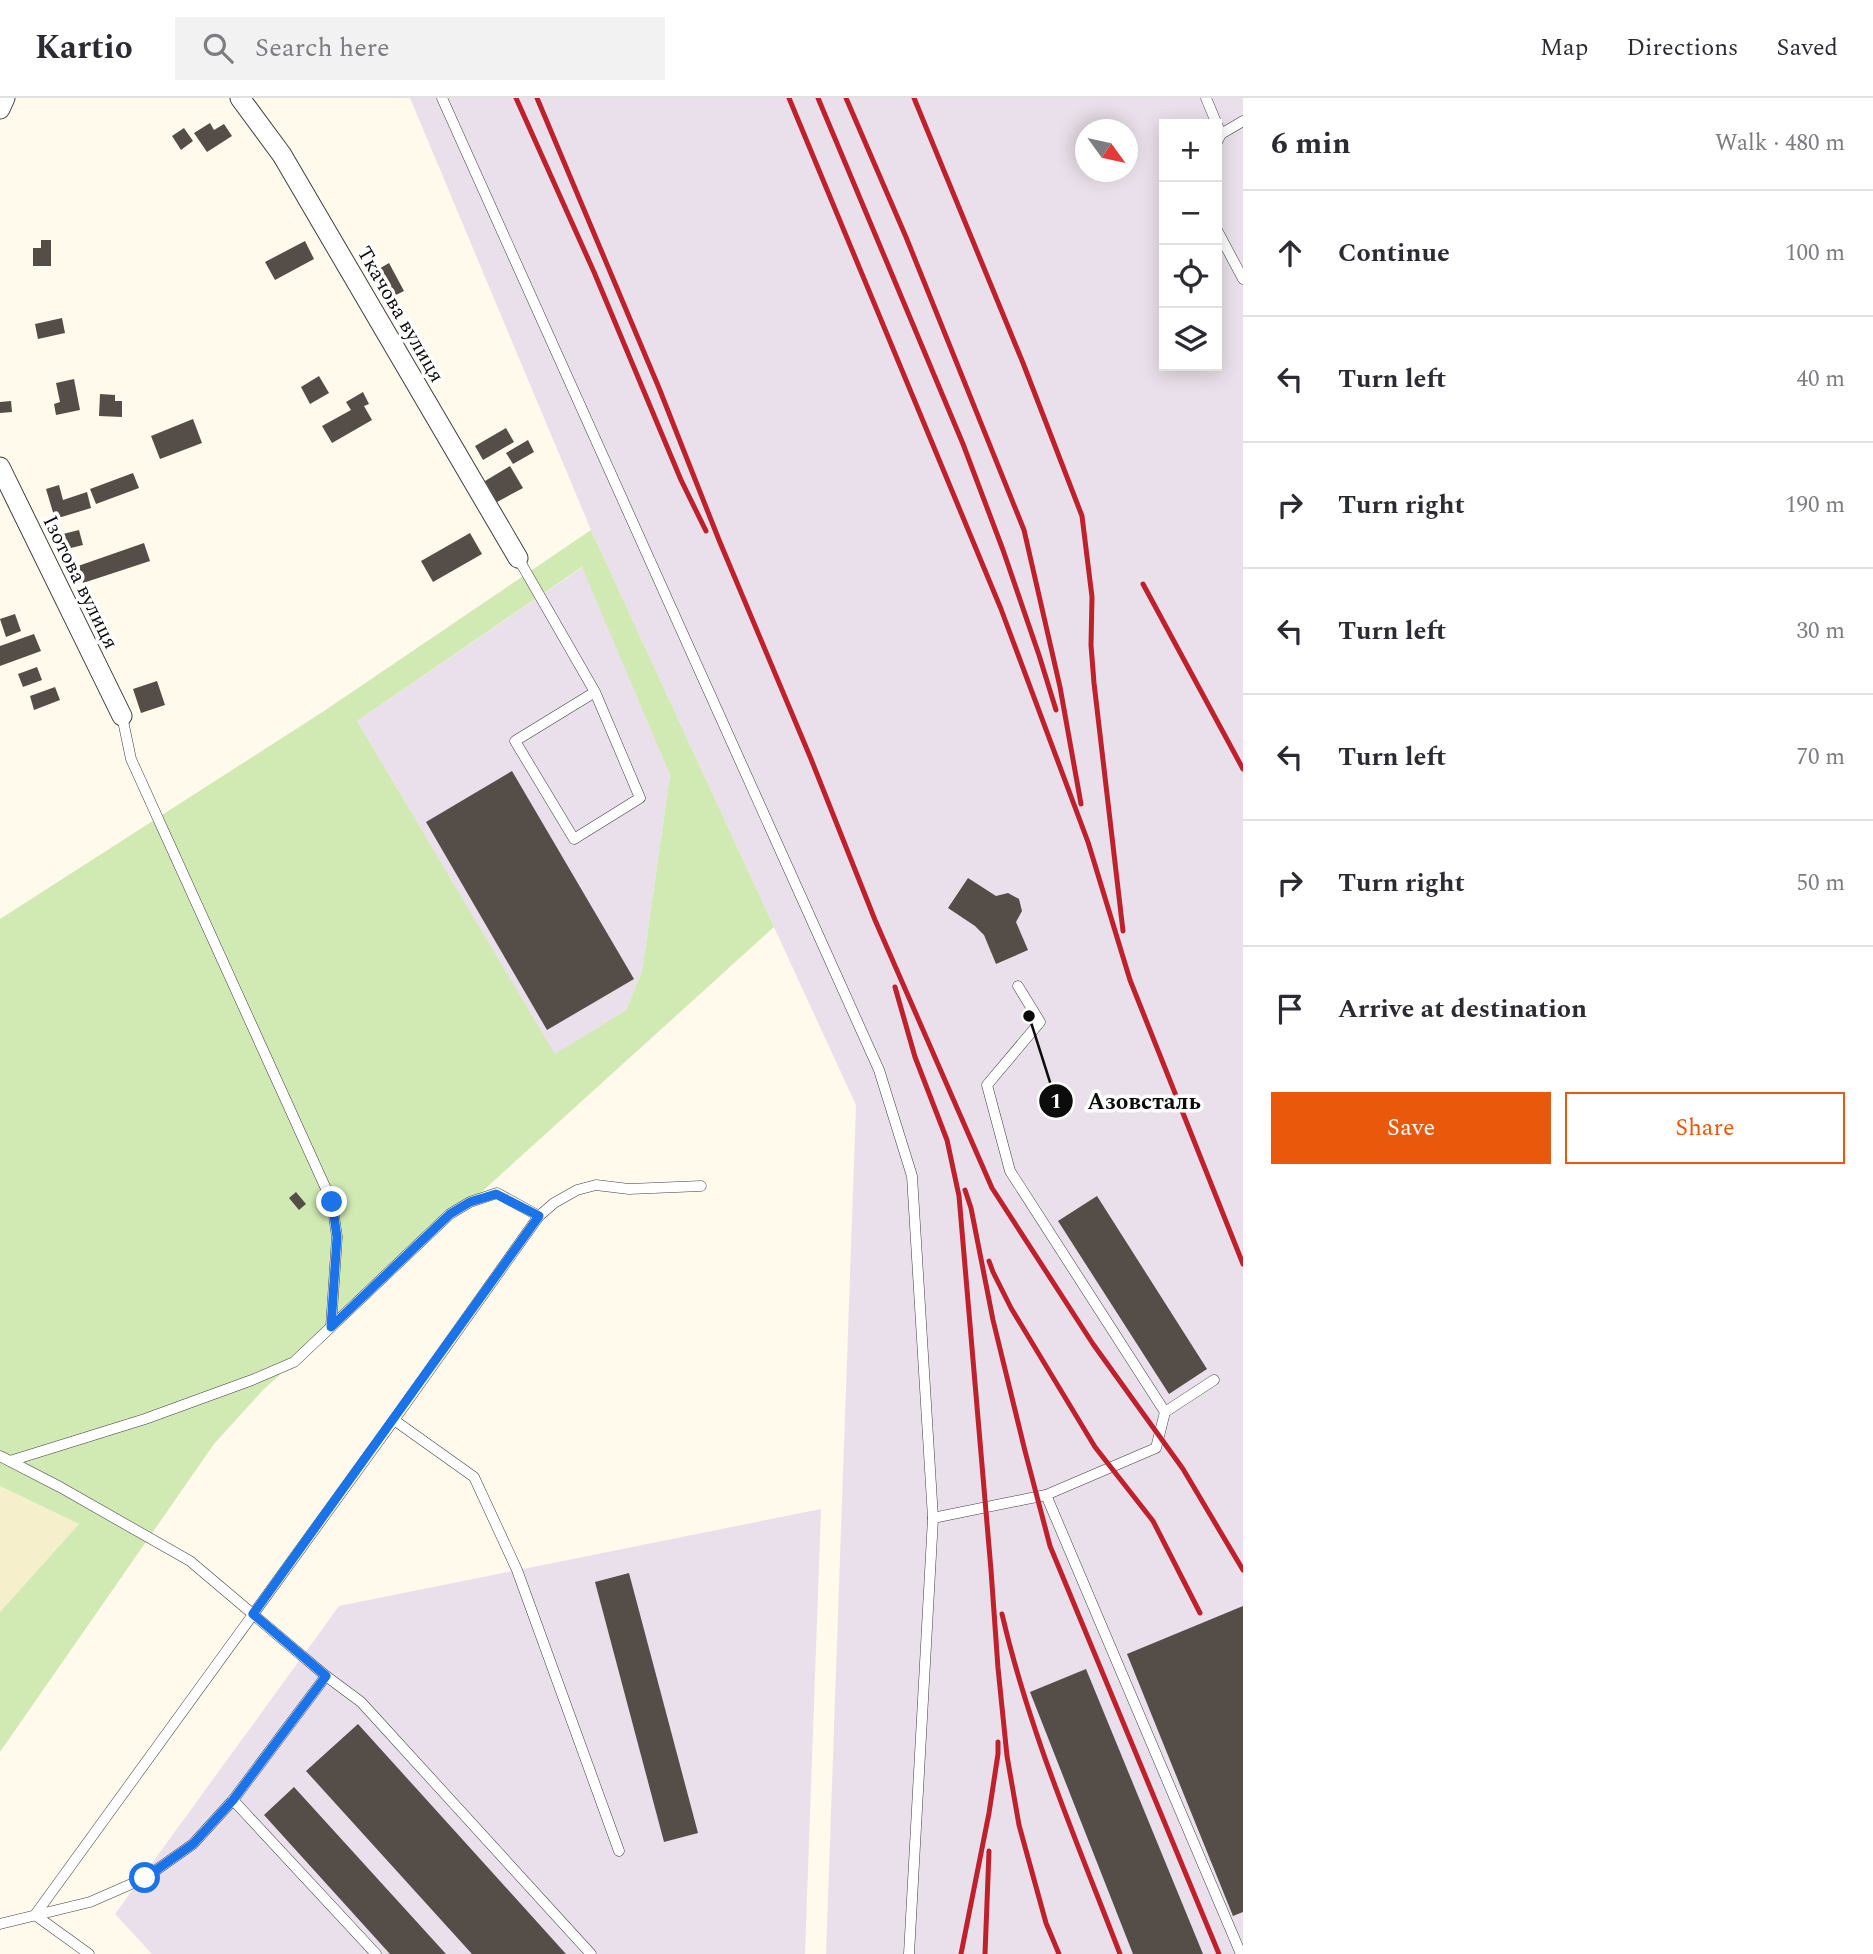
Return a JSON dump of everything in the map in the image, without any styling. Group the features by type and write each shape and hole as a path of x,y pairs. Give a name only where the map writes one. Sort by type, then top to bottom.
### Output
{"street":[{"path":"0,109 5,98"},
{"name":"Ткачова вулиця","path":"240,98 282,155 518,558"},
{"name":"Ізотова вулиця","path":"0,467 122,716"}],"lane":[{"path":"442,98 879,1070 912,1176 933,1518 909,1954"},
{"path":"1206,98 1213,119"},
{"path":"1222,136 1243,121"},
{"path":"1222,238 1243,278"},
{"path":"518,558 595,692 640,798 574,839 515,741 595,692"},
{"path":"122,716 131,758 332,1202 337,1237 331,1327"},
{"path":"1018,986 1041,1022 987,1085 1010,1171 1165,1412"},
{"path":"35,1915 539,1216 554,1203 577,1190 596,1185 629,1189 701,1186"},
{"path":"5,1459 145,1419 294,1362 450,1214 470,1202 496,1194 539,1216"},
{"path":"933,1518 1046,1495 1156,1448 1165,1412 1214,1380"},
{"path":"394,1420 474,1477 517,1570 619,1852"},
{"path":"5,1459 190,1561 326,1676 361,1702 591,1954"},
{"path":"1046,1495 1241,1954"},
{"path":"0,1924 90,1902 145,1878 193,1844 233,1800 326,1676"},
{"path":"233,1800 376,1954"},
{"path":"35,1915 89,1954"}],"shaded area":[{"path":"410,98 1243,98 1243,1954 826,1954 856,1105 591,530"},
{"path":"583,567 670,775 642,971 626,1010 555,1055 357,721"},
{"path":"0,1486 79,1524 0,1612"},
{"path":"821,1509 805,1954 152,1954 115,1914 339,1606"}],"green space":[{"path":"591,530 774,927 263,1390 214,1444 0,1752 0,1612 79,1524 0,1486 0,919 324,711","holes":["582,567 670,775 642,971 626,1010 555,1054 357,721"]}],"building":[{"path":"210,123 214,130 224,124 232,136 207,152 194,133"},
{"path":"184,128 193,141 181,150 172,136"},
{"path":"41,240 51,240 51,266 33,266 33,248 41,248"},
{"path":"305,241 314,259 275,280 265,262"},
{"path":"389,263 404,291 386,300 372,273"},
{"path":"62,318 65,333 38,339 35,324"},
{"path":"319,376 329,393 310,404 301,387"},
{"path":"74,379 80,410 56,415 54,404 60,402 56,383"},
{"path":"363,392 369,404 364,406 372,420 332,443 322,426 351,410 346,402"},
{"path":"100,394 115,395 115,401 122,401 122,417 99,416"},
{"path":"11,401 12,412 0,413 0,402"},
{"path":"193,419 202,443 160,459 151,436"},
{"path":"506,428 514,442 483,460 475,446"},
{"path":"528,440 534,452 513,464 506,453"},
{"path":"510,466 523,488 497,502 485,481"},
{"path":"133,473 139,488 96,504 90,489"},
{"path":"59,485 63,500 87,492 91,508 55,519 46,489"},
{"path":"79,530 83,545 59,551 55,536"},
{"path":"470,533 482,554 433,582 421,561"},
{"path":"144,543 150,561 83,583 78,566"},
{"path":"15,614 21,631 6,637 0,619"},
{"path":"34,634 41,651 0,666 0,646"},
{"path":"37,667 42,680 23,687 18,674"},
{"path":"157,681 165,705 141,713 133,689"},
{"path":"55,687 60,700 34,710 30,696"},
{"path":"512,771 634,979 547,1030 426,822"},
{"path":"968,878 996,896 1008,893 1019,899 1022,911 1016,922 1028,950 996,964 984,935 948,908"},
{"path":"296,1192 306,1204 299,1210 289,1198"},
{"path":"1097,1196 1207,1369 1169,1394 1058,1221"},
{"path":"629,1573 698,1833 664,1842 595,1582"},
{"path":"1243,1606 1243,1912 1233,1916 1127,1654"},
{"path":"1086,1669 1203,1954 1133,1954 1030,1692"},
{"path":"358,1724 566,1954 472,1954 306,1771"},
{"path":"294,1787 446,1954 390,1954 264,1815"}],"railway":[{"path":"516,98 594,272 681,480 706,531"},
{"path":"537,98 659,388 875,920 992,1188 1093,1344 1183,1469 1243,1570"},
{"path":"789,98 1001,609 1088,842 1130,980 1243,1264"},
{"path":"818,98 963,444 1003,550 1056,710"},
{"path":"846,98 906,237 1024,530 1060,687 1081,804"},
{"path":"914,98 1023,363 1082,516 1092,597 1091,645 1094,683 1123,931"},
{"path":"1143,584 1243,769"},
{"path":"895,987 915,1057 947,1140 959,1196 1007,1756 1019,1825 1046,1923 1059,1954"},
{"path":"965,1190 993,1320 1050,1546 1219,1954"},
{"path":"989,1261 1011,1308 1095,1447 1153,1521 1200,1613"},
{"path":"1002,1614 1040,1743 1120,1954"},
{"path":"961,1954 989,1813 998,1742"},
{"path":"985,1954 989,1851"}],"place":[{"name":"Азовсталь","path":"1029,1016"}],"route":[{"path":"145,1878 193,1844 233,1800 326,1676 253,1614 539,1216 496,1194 470,1202 450,1214 331,1327 337,1237 332,1202"}]}
